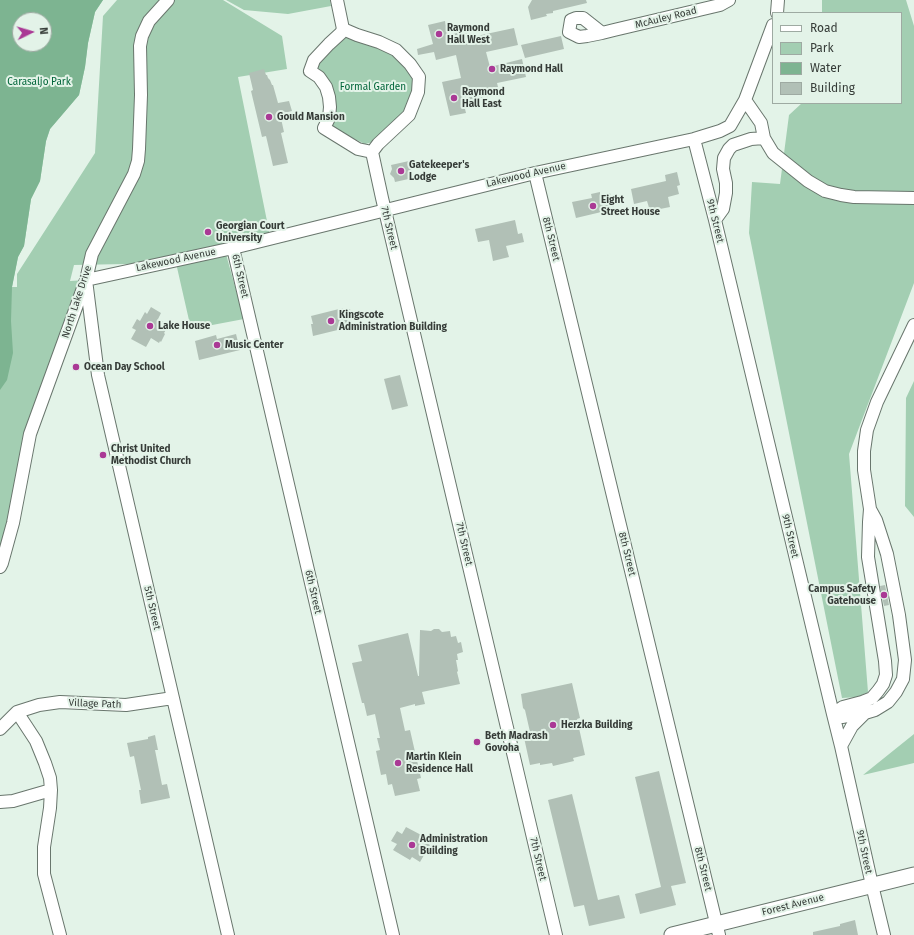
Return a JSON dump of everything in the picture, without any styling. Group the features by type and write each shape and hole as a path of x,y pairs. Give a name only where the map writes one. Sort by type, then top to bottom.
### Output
{"street":[{"name":"North Lake Drive","path":"0,567 13,523 30,434 86,280 92,254 128,187 136,168 139,149 141,95 140,46 142,36 149,21 168,0"},
{"path":"336,0 343,30"},
{"name":"McAuley Road","path":"602,33 720,5 729,0"},
{"path":"776,12 778,0"},
{"name":"Lakewood Avenue","path":"86,280 233,248 535,173 720,131 730,126 745,100 772,28"},
{"path":"343,30 380,42 396,50 410,64 419,77 418,92 409,115 378,144 372,152 358,149 324,128 329,118 329,97 326,87 319,78 310,71 314,60 343,30"},
{"path":"745,100 761,123 764,138 773,153 808,181 825,191 854,197 914,198"},
{"name":"9th Street","path":"694,138 841,746 884,935"},
{"path":"715,220 723,209 726,193 726,183 723,169 724,158 729,149 734,145 751,139 764,138"},
{"name":"7th Street","path":"372,152 556,935"},
{"name":"8th Street","path":"535,173 718,930"},
{"name":"6th Street","path":"233,248 393,935"},
{"name":"5th Street","path":"86,280 98,375 228,935"},
{"path":"833,714 843,707 872,698 883,684 886,675 868,557 868,522 870,509 864,470 864,451 867,430 877,402 914,325"},
{"path":"833,714 842,717 875,710 888,702 896,692 903,679 905,660 900,622 887,554 876,520 870,509"},
{"name":"Village Path","path":"0,729 17,712 39,705 60,702 126,705 173,698"},
{"path":"17,712 36,741 50,778 50,808 44,847 44,874 60,935"},
{"path":"841,746 852,726 865,713"},
{"path":"0,802 13,801 51,790"},
{"name":"Forest Avenue","path":"672,935 718,930 872,885 914,875"}],"green space":[{"name":"Carasaljo Park","path":"0,0 103,0 95,12 79,95 50,129 46,141 40,181 31,199 24,246 18,257 12,287 17,287 17,274 95,153 103,16 117,0 223,0 282,36 287,69 238,77 270,236 224,247 244,319 191,329 176,263 74,265 70,281 86,280 33,426 0,567"},
{"path":"226,0 330,0 331,6 288,14 244,10"},
{"path":"822,0 906,0 914,26 914,283 849,454 868,692 858,697 842,698 749,233 752,182 780,184 789,115 801,104 902,104 902,12 822,12"},
{"name":"Formal Garden","path":"348,35 389,49 406,65 413,77 414,91 405,113 373,142 365,144 332,128 335,112 327,80 317,67 342,36"},
{"path":"914,381 914,517 905,506 906,398"},
{"path":"914,734 914,763 863,775"}],"water":[{"path":"0,0 103,0 95,12 79,95 50,129 46,141 40,181 31,199 24,246 18,257 12,287 11,321 13,353 7,380 0,390"}],"building":[{"path":"532,0 586,0 587,3 553,11 553,13 546,14 547,16 531,20 528,7"},
{"name":"Raymond Hall","path":"445,21 448,35 471,30 472,37 514,28 518,45 486,52 490,67 522,59 526,77 497,83 498,87 486,89 489,104 465,109 466,113 450,116 442,82 461,78 456,55 436,60 434,52 418,55 417,49 433,44 428,25"},
{"path":"561,36 564,49 525,58 521,45"},
{"name":"Gould Mansion","path":"264,69 273,85 278,103 289,101 292,111 280,114 284,132 281,133 288,163 273,166 266,136 262,137 251,91 253,90 249,73"},
{"name":"Gatekeeper's Lodge","path":"409,161 413,178 395,182 394,178 390,174 392,169 391,165"},
{"path":"677,172 680,185 677,186 679,194 668,197 670,207 650,211 647,201 634,204 631,189 666,181 665,175"},
{"name":"Eight Street House","path":"600,192 600,196 610,193 614,209 576,218 572,202 592,198 591,194"},
{"path":"515,220 518,234 522,233 524,242 506,246 509,257 493,261 489,240 478,242 475,229"},
{"name":"Lake House","path":"151,307 161,313 158,319 169,325 161,342 160,341 159,343 151,338 146,347 131,339 136,330 132,328 137,319 140,321 145,312 147,314"},
{"name":"Kingscote Administration Building","path":"343,308 344,311 350,309 352,318 348,319 350,327 313,336 311,316"},
{"name":"Music Center","path":"236,334 240,350 199,360 195,341 216,335 217,339"},
{"path":"400,375 408,406 392,410 384,379"},
{"path":"885,585 889,605 884,606 880,586"},
{"path":"434,629 439,629 442,632 450,631 451,637 456,636 458,643 461,642 463,652 457,654 458,660 456,660 460,684 422,692 425,704 415,706 415,704 400,708 405,731 410,730 421,778 417,779 420,791 395,796 392,784 388,785 386,774 381,775 376,751 380,750 377,738 380,738 375,714 367,716 364,703 362,703 352,663 362,661 358,645 408,633 419,676 420,630 431,631"},
{"name":"Herzka Building","path":"572,683 580,718 577,719 585,755 573,758 574,761 553,766 552,763 530,765 523,733 530,732 525,710 523,708 521,694"},
{"path":"155,735 158,750 155,750 162,785 167,784 170,798 141,804 139,790 141,790 134,756 130,757 127,743 148,739 148,737"},
{"path":"659,771 686,883 671,886 676,905 640,914 635,894 661,887 635,777"},
{"path":"572,794 598,900 619,895 625,918 589,926 584,905 574,907 548,800"},
{"name":"Administration Building","path":"406,827 425,837 423,841 430,845 420,862 412,857 410,860 393,850 397,844 391,841 397,831 402,834"},
{"path":"855,920 858,935 813,935 813,932 840,926 840,924"}],"place":[{"name":"Raymond Hall West","path":"439,34"},
{"name":"Raymond Hall","path":"492,69"},
{"name":"Raymond Hall East","path":"454,98"},
{"name":"Gould Mansion","path":"269,117"},
{"name":"Gatekeeper's Lodge","path":"401,171"},
{"name":"Eight Street House","path":"593,206"},
{"name":"Georgian Court University","path":"208,232"},
{"name":"Kingscote Administration Building","path":"331,321"},
{"name":"Lake House","path":"150,326"},
{"name":"Music Center","path":"217,345"},
{"name":"Ocean Day School","path":"76,367"},
{"name":"Christ United Methodist Church","path":"103,455"},
{"name":"Campus Safety Gatehouse","path":"884,595"},
{"name":"Herzka Building","path":"553,725"},
{"name":"Beth Madrash Govoha","path":"477,742"},
{"name":"Martin Klein Residence Hall","path":"398,763"},
{"name":"Administration Building","path":"412,845"}]}
